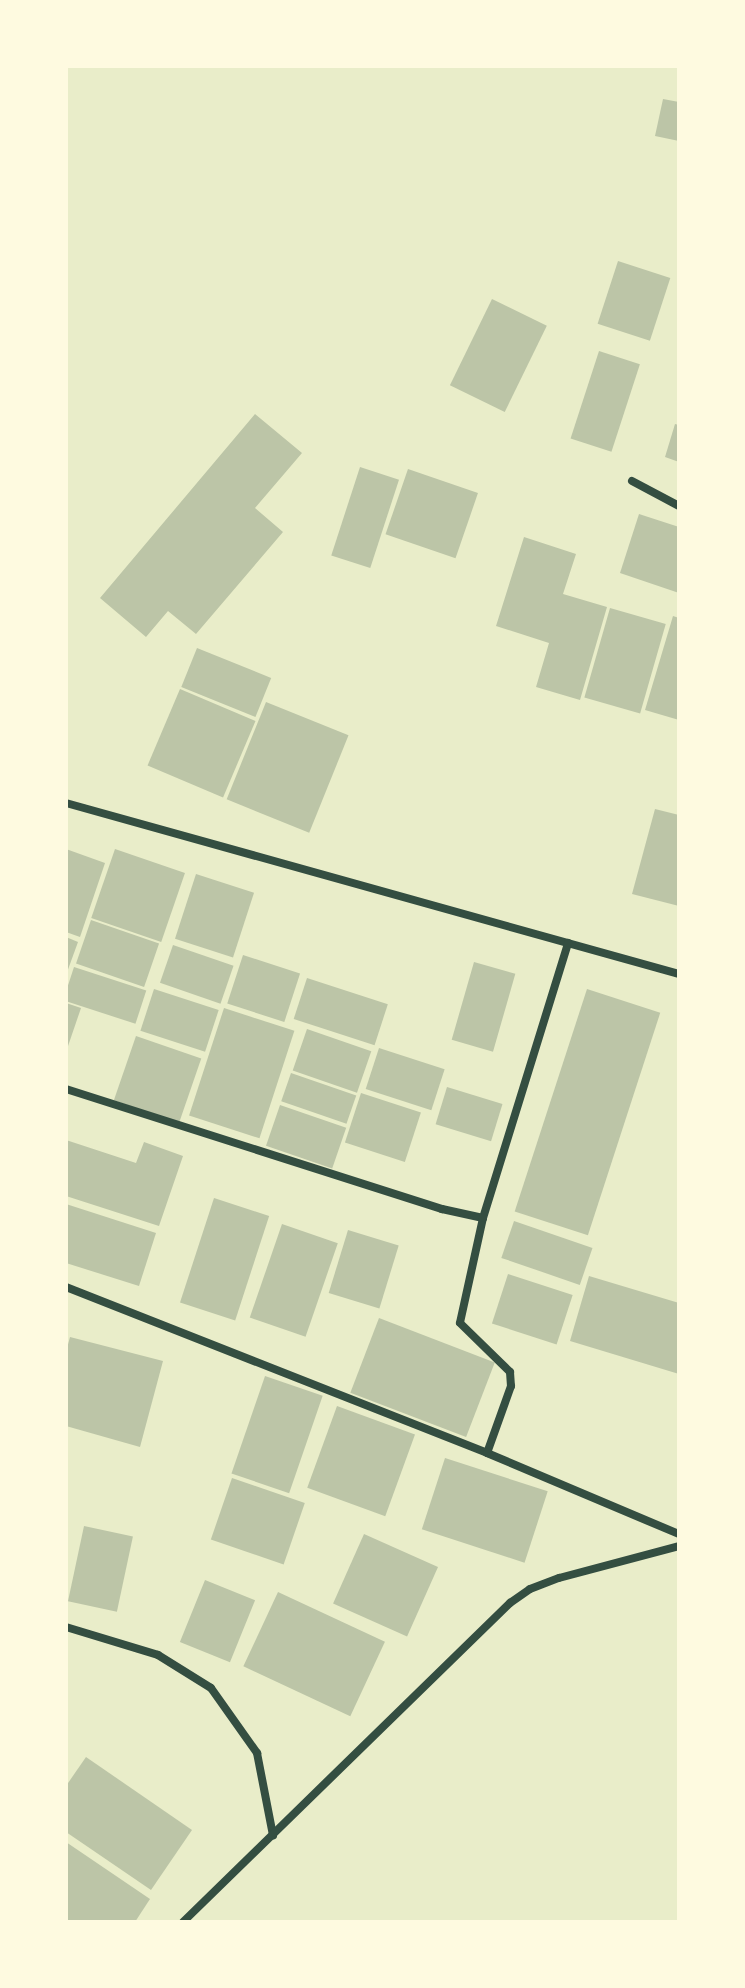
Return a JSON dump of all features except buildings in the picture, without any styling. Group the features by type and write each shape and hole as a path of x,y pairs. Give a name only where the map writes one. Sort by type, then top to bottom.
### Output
{"street":[{"path":"632,481 679,506"},
{"path":"66,803 679,974"},
{"path":"487,1453 511,1386 510,1372 460,1323 483,1218 568,943"},
{"path":"66,1089 442,1209 483,1218"},
{"path":"66,1287 487,1453 679,1534"},
{"path":"183,1922 510,1603 530,1589 559,1578 679,1546"},
{"path":"66,1627 158,1655 211,1688 257,1753 273,1835"}]}
